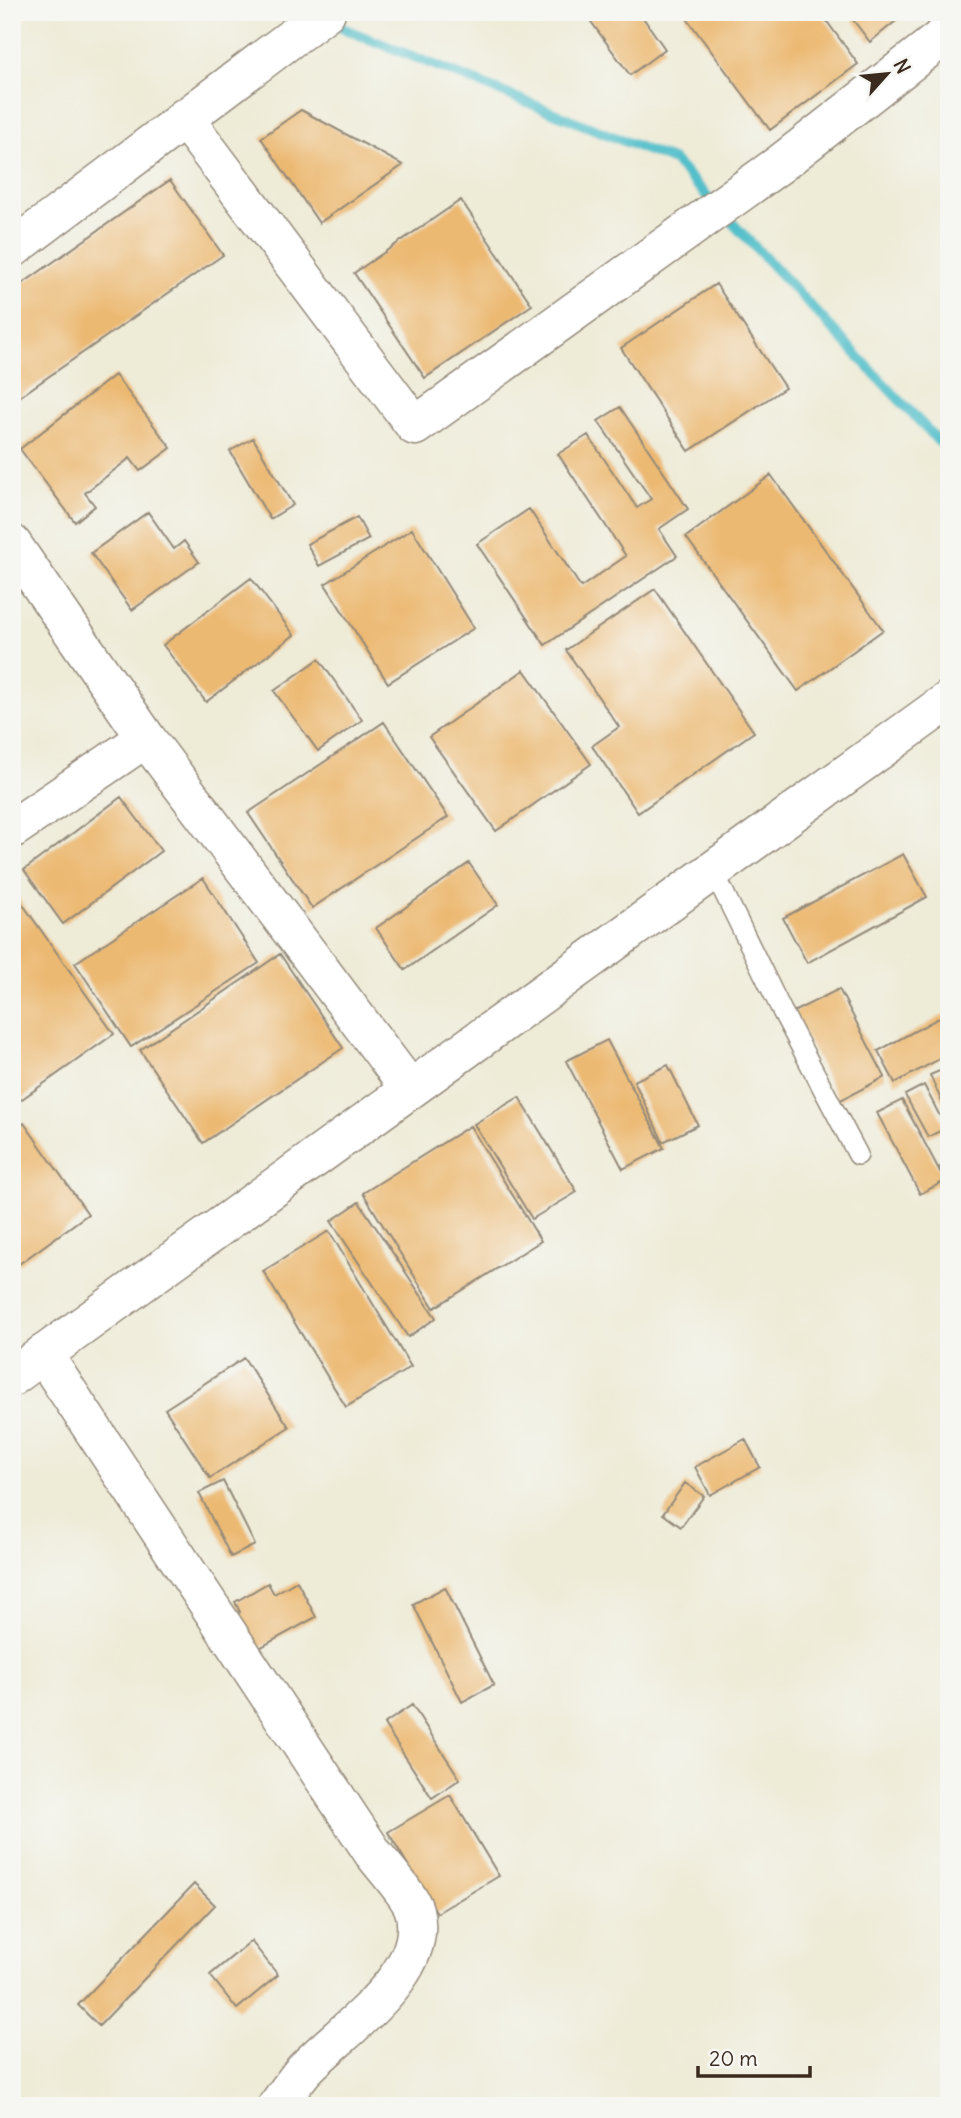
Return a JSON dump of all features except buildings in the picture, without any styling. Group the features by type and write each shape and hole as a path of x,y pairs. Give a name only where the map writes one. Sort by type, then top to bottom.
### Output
{"street":[{"path":"12,249 326,12"},
{"path":"184,118 415,425 780,164 949,32"},
{"path":"12,544 146,738 410,1089"},
{"path":"12,1377 949,700"},
{"path":"12,829 146,738"},
{"path":"43,1354 373,1853 413,1906 417,1926 411,1958 394,1984 302,2072 277,2106"}],"lane":[{"path":"713,870 782,1011 858,1155"}],"waterway":[{"path":"327,22 674,161 939,442 949,447"}]}
